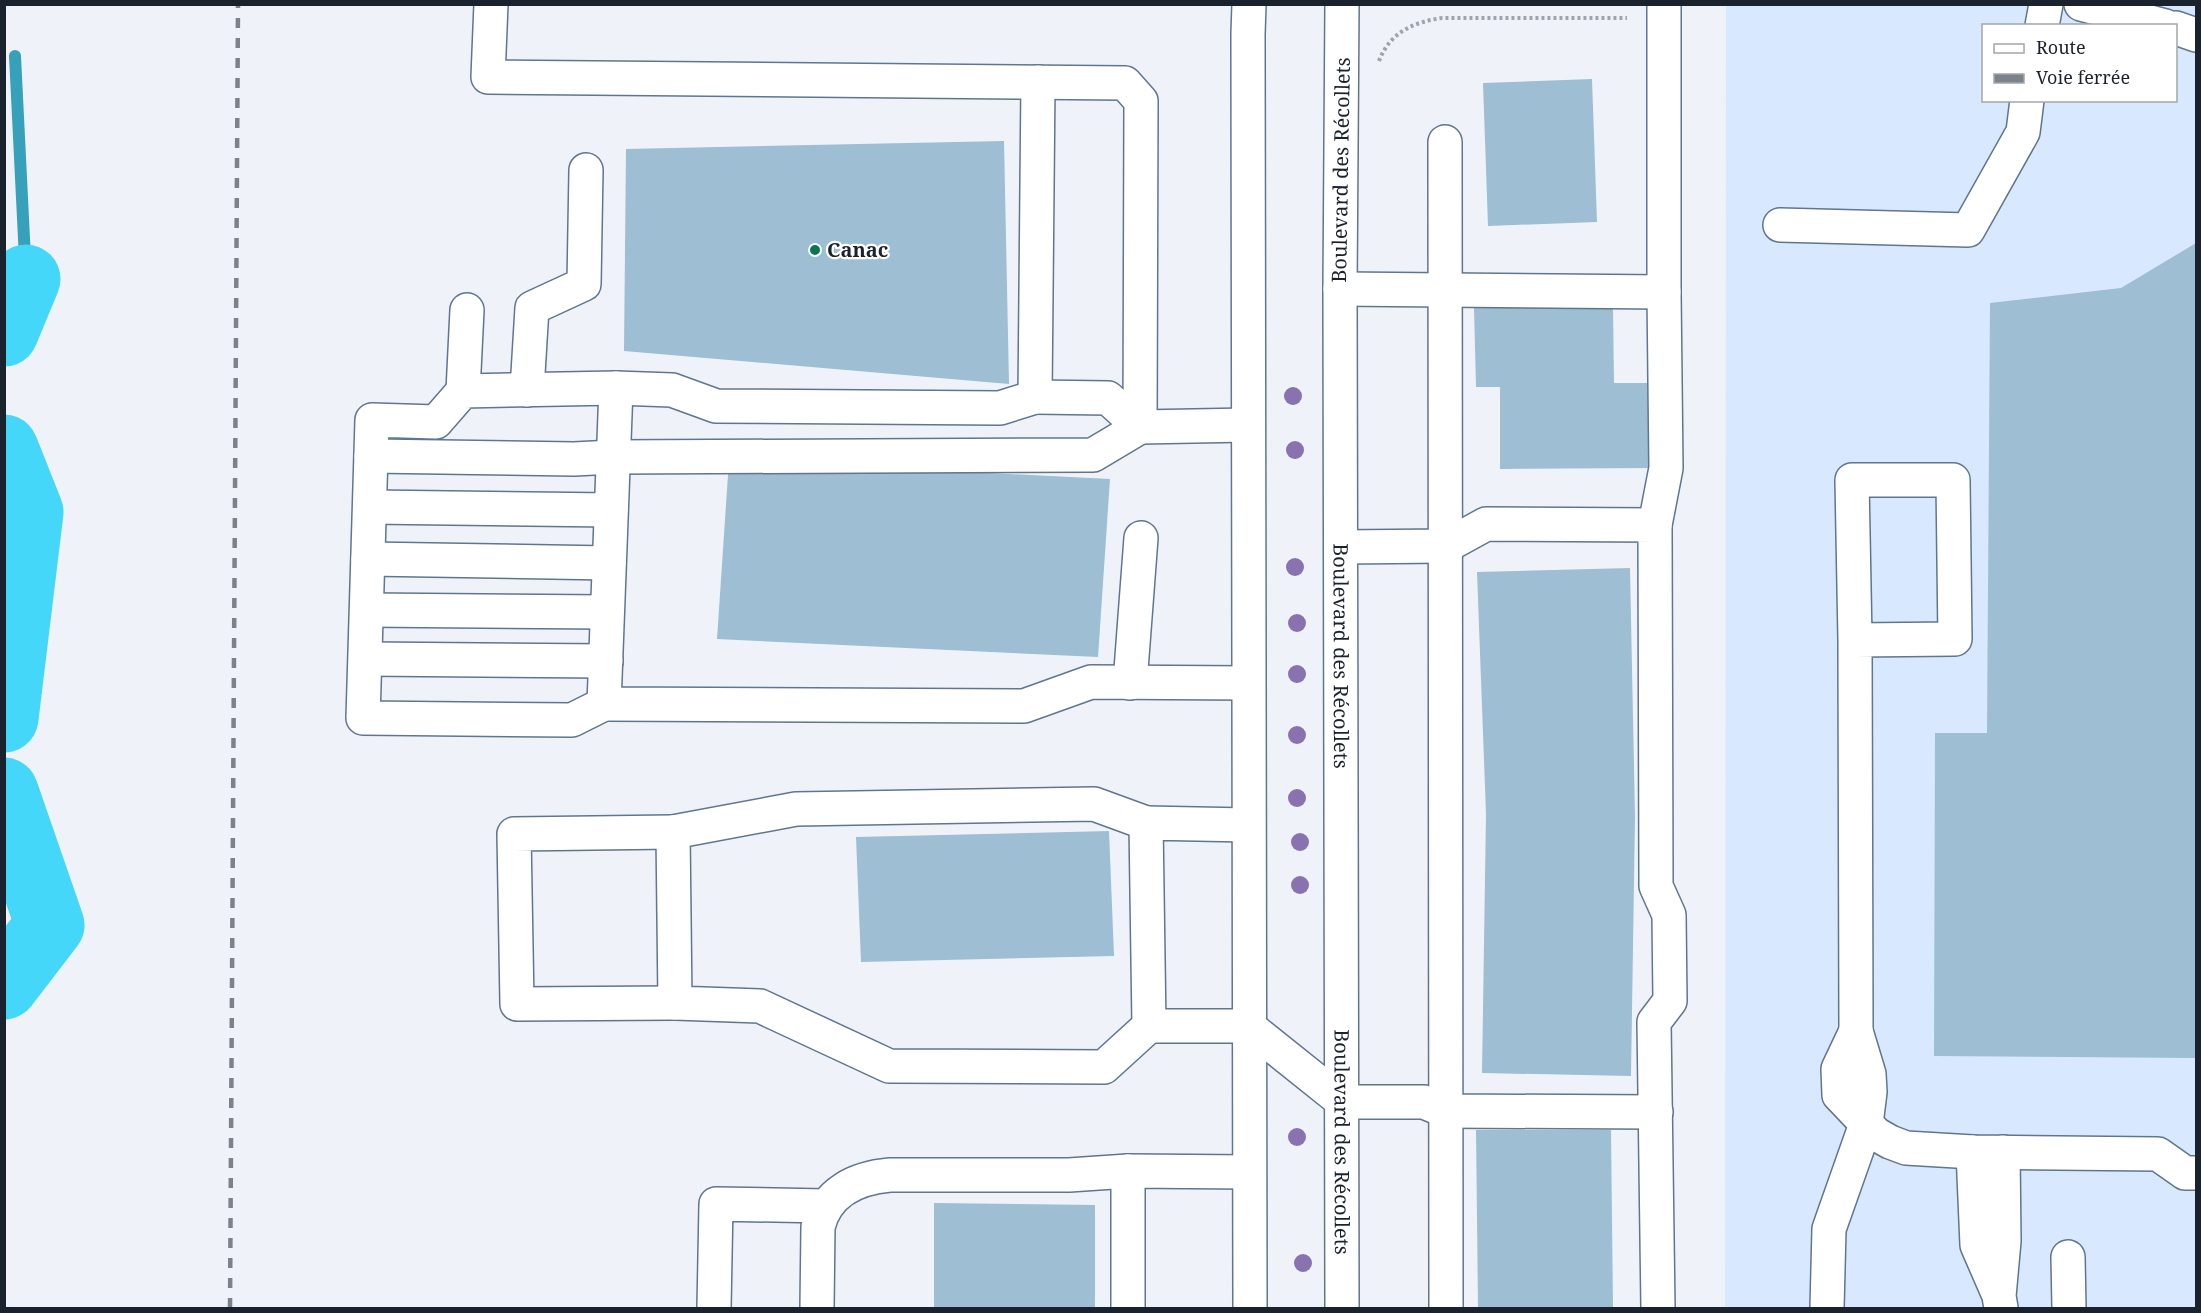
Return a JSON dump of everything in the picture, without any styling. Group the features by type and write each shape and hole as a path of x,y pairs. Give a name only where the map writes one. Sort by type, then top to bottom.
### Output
{"main road":[{"path":"491,4 488,77 1125,83 1141,101 1140,427"},
{"path":"1249,4 1250,1308"},
{"name":"Boulevard des Récollets","path":"1342,4 1340,289 1342,1308"},
{"path":"1658,1308 1654,1022 1670,1001 1669,915 1656,886 1655,525 1666,468 1664,4"},
{"path":"2042,24 2046,4"},
{"path":"2080,4 2157,24"},
{"path":"2177,29 2196,35"},
{"path":"1035,397 1038,82"},
{"path":"1780,225 1968,230 2023,132 2027,102"},
{"path":"1446,142 1446,1308"},
{"path":"527,390 532,308 584,284 586,170"},
{"path":"1340,289 1664,292"},
{"path":"467,310 463,391 436,422 372,420 363,718 572,720 604,704 1024,706 1091,682 1248,683"},
{"path":"463,391 616,388 672,390 716,406 1000,408 1035,397 1108,398 1140,427"},
{"path":"604,704 616,388"},
{"path":"896,456 897,407"},
{"path":"371,456 574,459 1093,455 1140,427 1248,425"},
{"path":"1827,1308 1829,1229 1866,1124 1869,1074 1856,1031 1855,640 1852,480 1953,480 1954,639 1855,640"},
{"path":"370,507 611,510"},
{"path":"1341,547 1446,546 1486,524 1655,525"},
{"path":"1130,683 1141,538"},
{"path":"368,559 609,563"},
{"path":"367,610 607,612"},
{"path":"366,659 606,661"},
{"path":"1248,825 1146,823 1094,804 796,809 673,832 514,834 517,1004 675,1003 760,1006 888,1066 1104,1067 1149,1026 1248,1026 1343,1102 1424,1102 1446,1111 1656,1112"},
{"path":"1146,823 1149,1026"},
{"path":"673,832 675,1003"},
{"path":"1866,1124 1876,1134 1906,1148 1988,1152 2158,1154 2185,1173 2196,1173"},
{"path":"1988,1152 2004,1241 2000,1302"},
{"path":"817,1308 818,1227 821,1215 842,1189 853,1183 876,1176 1069,1175 1128,1171 1249,1172"},
{"path":"1128,1171 1128,1308"},
{"path":"714,1308 716,1203 826,1206"},
{"path":"2068,1257 2069,1308"}],"path":[{"path":"1390,41 1412,24 1442,18 1631,18"}],"shaded area":[{"path":"1726,5 2196,5 2196,1308 1725,1308"}],"building":[{"path":"1592,79 1597,222 1488,226 1483,83"},
{"name":"Canac","path":"1004,141 1009,384 624,351 626,149"},
{"path":"2196,243 2196,1058 1934,1056 1935,733 1987,733 1990,303 2121,288"},
{"path":"1613,306 1614,383 1653,383 1654,468 1500,469 1500,387 1476,387 1474,308"},
{"path":"729,460 1110,479 1098,657 717,639"},
{"path":"1630,568 1635,817 1631,1076 1482,1073 1486,814 1477,572"},
{"path":"1109,831 1114,956 861,962 856,837"},
{"path":"1476,1130 1611,1130 1613,1308 1478,1308"},
{"path":"934,1203 1095,1205 1095,1308 934,1308"}],"waterway":[{"path":"15,56 26,279"},
{"path":"4,332 26,279"},
{"path":"4,449 29,512 4,718"},
{"path":"4,792 50,925 4,985"}],"railway":[{"path":"230,1308 238,4"}],"place":[{"name":"Canac","path":"815,250"}]}
